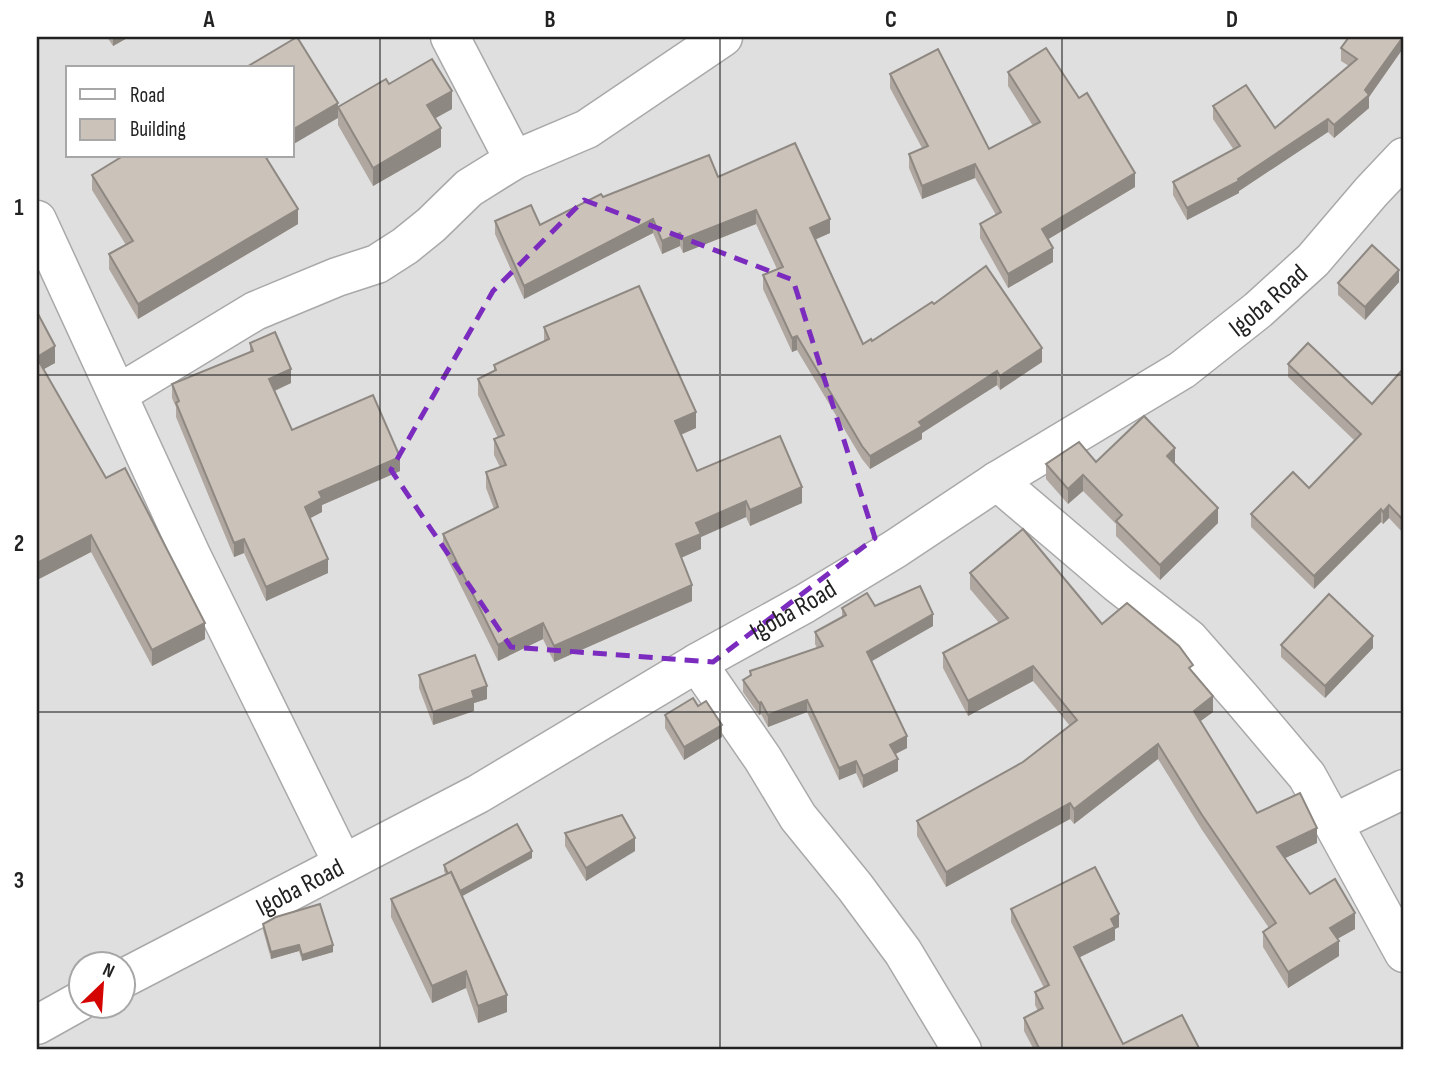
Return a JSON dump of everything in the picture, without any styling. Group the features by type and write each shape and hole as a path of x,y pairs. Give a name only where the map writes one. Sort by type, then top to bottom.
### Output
{"street":[{"path":"450,37 514,160"},
{"path":"118,394 255,311 337,277 377,264 431,225 469,188 514,160 587,129 723,37"},
{"name":"Igoba Road","path":"136,971 478,794 697,663 804,604 895,549 996,481 1182,370 1258,310 1313,260 1404,157"},
{"path":"37,220 198,570 343,864"},
{"path":"996,481 1189,639 1307,776 1404,953"},
{"path":"697,663 763,759 797,817 855,887 903,952 962,1050"},
{"path":"1334,823 1404,789"},
{"path":"37,1025 66,1009"}],"highlighted area":[{"path":"584,200 793,280 875,538 713,662 511,647 391,470 493,291"}],"shaded area":[{"path":"37,37 1404,37 1404,1050 37,1050"}],"building":[{"path":"297,37 338,103 294,129 294,66 248,66"},
{"path":"1349,37 1403,37 1365,90 1369,95 1334,125 1328,119 1238,179 1239,181 1187,208 1173,182 1240,146 1213,106 1246,85 1275,128 1357,59 1341,48"},
{"path":"1046,48 1079,98 1087,93 1135,173 1042,229 1053,248 1008,274 980,224 1001,212 975,164 922,186 909,154 928,146 890,74 938,49 989,149 1040,122 1008,72"},
{"path":"432,59 452,91 427,105 441,128 373,168 338,107 386,79 389,84"},
{"path":"795,143 830,219 810,228 863,344 871,339 872,341 932,302 934,304 986,266 1042,348 1000,376 997,371 919,422 922,426 870,456 797,336 792,338 763,275 783,267 756,210 683,239 680,233 662,241 653,219 524,286 495,221 531,205 540,225 601,194 603,197 709,155 718,177"},
{"path":"120,158 266,158 298,209 138,304 109,254 133,241 92,175"},
{"path":"1372,245 1399,270 1365,307 1338,283"},
{"path":"639,286 696,412 675,421 697,471 780,436 802,487 750,510 746,501 696,523 701,534 676,544 692,585 554,646 543,623 498,645 443,534 498,507 486,472 506,465 494,439 504,435 478,379 496,370 494,365 549,339 544,327"},
{"path":"37,312 55,346 37,357"},
{"path":"275,332 291,369 269,379 292,430 373,395 400,457 319,492 322,498 305,507 328,559 266,587 244,539 234,543 176,403 179,401 172,384 253,351 250,343"},
{"path":"1308,343 1372,404 1404,368 1404,521 1389,505 1383,512 1381,509 1314,576 1251,514 1293,472 1309,488 1361,434 1288,364"},
{"path":"37,358 106,478 125,468 205,623 152,650 91,535 37,563"},
{"path":"1144,416 1175,448 1167,456 1218,508 1160,565 1116,521 1122,515 1083,475 1068,489 1046,464 1079,442 1096,462"},
{"path":"1023,529 1102,624 1127,603 1179,646 1193,665 1189,668 1213,696 1194,711 1257,813 1300,793 1317,828 1277,847 1310,894 1335,879 1355,913 1330,928 1339,941 1288,972 1263,932 1276,923 1202,815 1158,744 1074,809 1070,803 946,872 917,821 1023,762 1077,720 1033,666 968,701 943,653 1008,618 970,573"},
{"path":"920,586 933,614 867,652 907,736 890,745 898,759 863,776 856,761 839,768 807,700 768,715 743,680 751,675 750,671 823,646 815,632 846,615 842,608 867,593 875,606"},
{"path":"1329,594 1373,636 1325,686 1281,645"},
{"path":"475,655 487,686 472,691 474,698 433,712 419,675"},
{"path":"693,698 698,706 706,701 722,725 684,747 665,715"},
{"path":"622,815 635,838 586,868 565,833"},
{"path":"517,824 532,851 460,891 451,872 448,874 444,865"},
{"path":"1095,867 1119,914 1111,919 1115,927 1074,947 1123,1044 1182,1015 1200,1050 1040,1050 1024,1018 1043,1008 1035,992 1049,985 1011,909"},
{"path":"451,872 507,995 478,1006 466,971 432,986 391,899"},
{"path":"320,904 333,945 302,955 299,945 271,952 263,924 276,917"}]}
